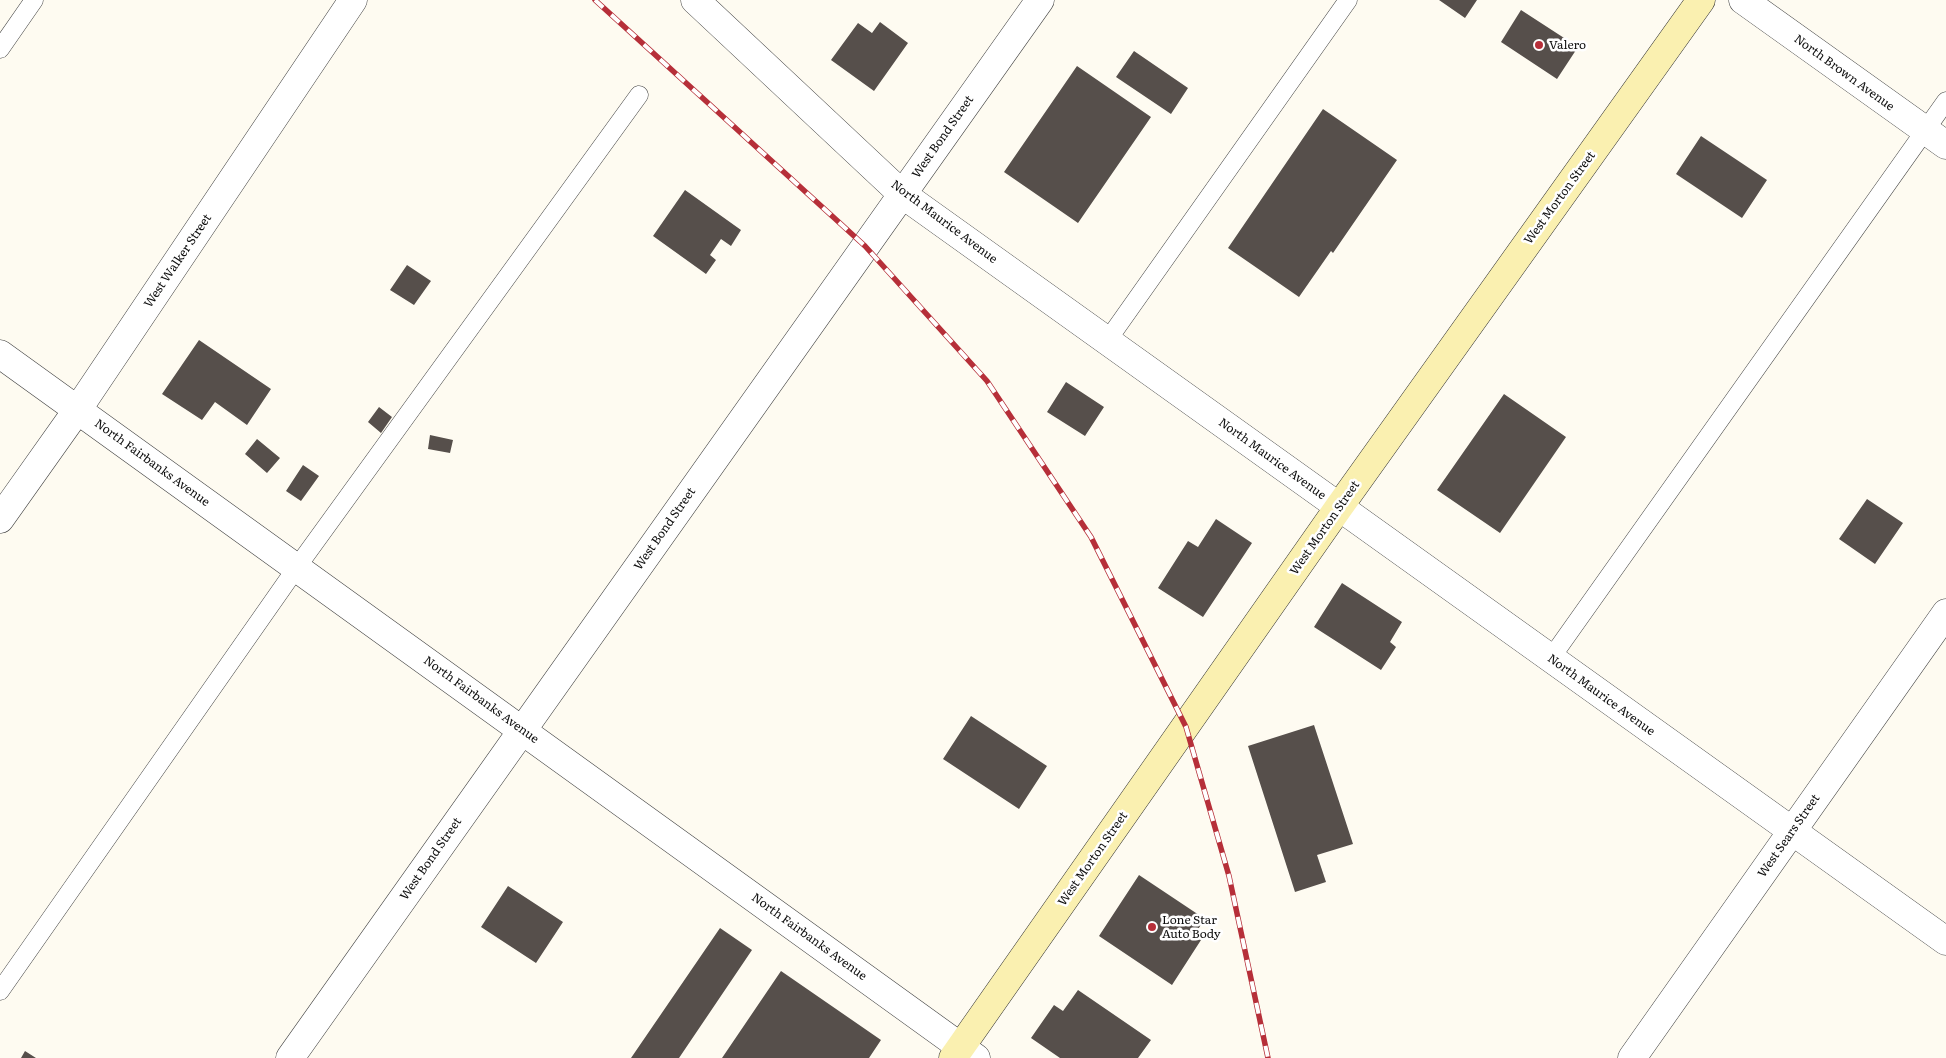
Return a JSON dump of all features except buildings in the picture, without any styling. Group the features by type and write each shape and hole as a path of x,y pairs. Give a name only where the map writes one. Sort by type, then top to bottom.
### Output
{"main road":[{"name":"West Morton Street","path":"964,1054 1339,507 1701,0"}],"street":[{"name":"West Walker Street","path":"0,519 78,409 353,0"},
{"name":"North Maurice Avenue","path":"695,0 902,194 1946,941"},
{"name":"West Bond Street","path":"290,1058 1040,0"},
{"name":"North Brown Avenue","path":"1743,0 1936,138"},
{"name":"North Fairbanks Avenue","path":"0,354 522,730 964,1054"},
{"name":"West Sears Street","path":"1632,1058 1946,613"}],"lane":[{"path":"0,49 34,0"},
{"path":"1106,341 1348,0"},
{"path":"0,991 297,567 639,95"},
{"path":"1551,658 1936,138 1946,101"}],"railway":[{"path":"595,0 865,246 987,381 1091,537 1186,727 1229,876 1268,1058"}],"place":[{"name":"Valero","path":"1539,45"},
{"name":"Lone Star Auto Body","path":"1152,927"}]}
